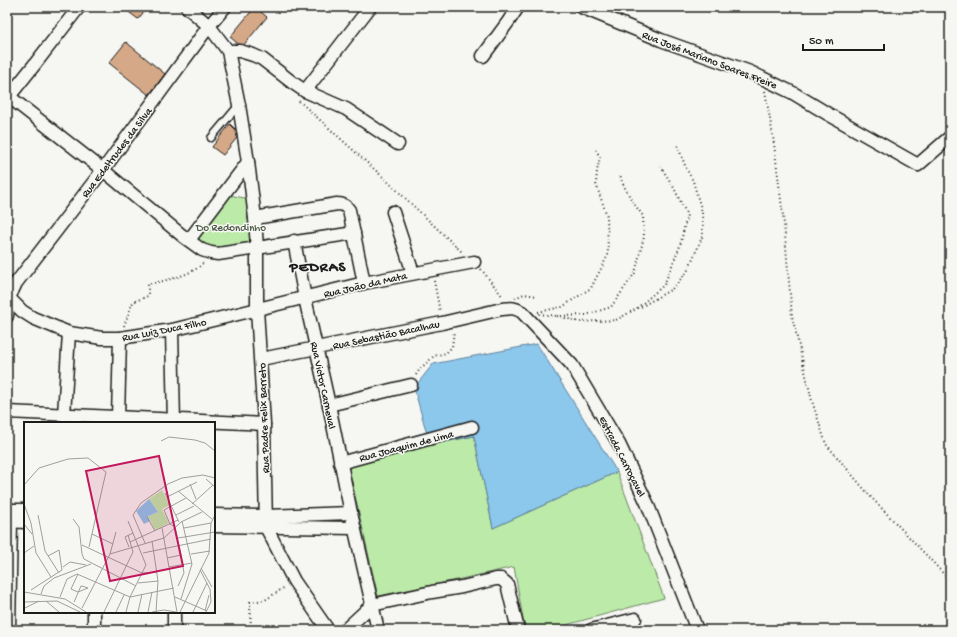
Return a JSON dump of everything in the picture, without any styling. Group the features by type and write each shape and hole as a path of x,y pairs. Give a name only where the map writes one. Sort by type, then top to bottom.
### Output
{"street":[{"path":"79,7 8,97 103,170 189,240 202,250 211,254 354,233"},
{"path":"187,7 209,26 228,51 240,51 253,55 271,66 305,91 346,109 398,144"},
{"name":"Rua Edeltrudes da Silva","path":"8,297 16,283 103,170 209,26 225,7"},
{"path":"305,91 370,7"},
{"path":"483,56 518,7"},
{"name":"Rua José Mariano Soares Freire","path":"581,7 661,40 763,78 793,93 918,165 950,137"},
{"name":"Rua Padre Felix Barreto","path":"228,51 239,105 255,218 257,248 257,309 264,424 266,522"},
{"path":"189,240 248,162"},
{"path":"255,218 337,204 348,207 364,283"},
{"path":"393,212 413,273"},
{"name":"Rua Victor Carneval","path":"294,241 354,528 378,630"},
{"name":"Rua João da Mata","path":"257,309 364,283 474,262"},
{"path":"7,316 8,297"},
{"name":"Rua Luiz Duca Filho","path":"8,297 22,311 33,318 69,333 102,338 120,338 172,330 257,309"},
{"name":"Rua Sebastião Bacalhau","path":"261,359 511,308"},
{"name":"Estrada Carroçavel","path":"511,308 522,312 572,365 619,444 647,503 697,630"},
{"path":"7,412 174,422 172,330"},
{"path":"64,415 69,333"},
{"path":"118,418 120,338"},
{"path":"329,405 410,385"},
{"path":"215,423 264,424"},
{"name":"Rua Joaquim de Lima","path":"340,463 472,427"},
{"path":"9,515 24,510"},
{"path":"215,526 351,513"},
{"path":"9,515 24,522"},
{"path":"9,515 9,630"},
{"path":"215,515 266,522 354,528"},
{"path":"266,522 294,581 328,630"},
{"path":"345,630 372,606 432,592 501,579 507,584 518,630"},
{"path":"94,613 94,630"},
{"path":"174,613 174,630"},
{"path":"596,629 635,619"}],"lane":[{"path":"212,138 239,105"}],"path":[{"path":"763,78 773,136 784,224 792,316 812,401 826,444 870,496 950,581"},
{"path":"305,91 298,101 481,268 511,308"},
{"path":"596,150 600,157 596,184 607,216 608,255 591,288 562,307 534,313 557,316 580,322 616,320 672,289 687,272 703,234 702,212 693,181 686,168 677,144"},
{"path":"636,309 664,285 680,246 686,215 673,186 660,167"},
{"path":"557,316 586,315 611,307 635,273 644,237 643,216 632,201 622,182 620,174"},
{"path":"120,338 133,302 148,296 148,284 174,278 200,267 211,254"},
{"path":"410,385 420,369 434,356 446,353 452,347 454,326 448,321 432,270"},
{"path":"511,308 513,300 517,296 524,294 537,296"},
{"path":"251,630 250,602 265,600 294,581"}],"green space":[{"name":"Do Redondinho","path":"229,195 250,199 254,246 213,248 205,247 199,244 194,239"},
{"path":"474,436 493,528 617,472 664,598 548,630 525,630 514,567 378,596 348,465"}],"water":[{"path":"537,344 617,472 493,528 474,436 430,445 414,388 433,364"}],"building":[{"path":"122,7 148,7 138,19"},
{"path":"255,7 267,17 242,47 230,37"},
{"path":"126,42 165,74 149,95 109,63"},
{"path":"230,124 240,134 223,155 212,147"}],"district":[{"name":"PEDRAS","path":"318,266"}]}
